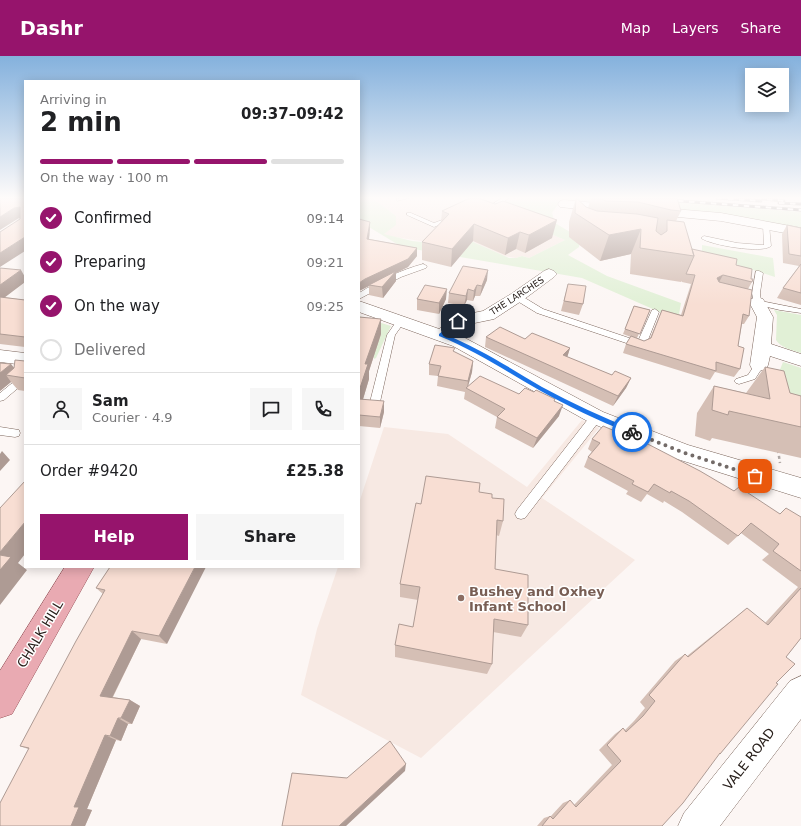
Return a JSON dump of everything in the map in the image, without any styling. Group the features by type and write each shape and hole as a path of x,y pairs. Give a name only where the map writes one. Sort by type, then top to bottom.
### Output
{"main road":[{"name":"CHALK HILL","path":"0,702 31,647 79,568"}],"street":[{"name":"THE LARCHES","path":"441,335 458,321 488,315 517,298 549,274"},
{"path":"754,297 766,317 760,365"},
{"path":"360,306 459,342 596,417 682,452 792,486"},
{"path":"762,347 801,360"},
{"path":"0,356 24,359"},
{"name":"VALE ROAD","path":"697,826 801,692"}],"lane":[{"path":"704,238 753,247 764,247 768,246 767,234"},
{"path":"360,296 375,286 409,270 423,266"},
{"path":"759,273 754,297 780,308 801,311"},
{"path":"517,298 540,311 641,345 656,312"},
{"path":"375,402 391,335 402,321"},
{"path":"739,381 752,377 760,365"},
{"path":"0,398 24,378"},
{"path":"521,514 596,417"},
{"path":"0,431 15,433"}],"path":[{"path":"777,448 792,486"}],"shaded area":[{"path":"383,234 550,234 565,240 529,258 522,256 516,258 504,256 455,234 441,244"},
{"name":"Bushey and Oxhey Infant School","path":"582,420 599,428 542,498 635,560 421,758 301,695 317,629 338,568 360,568 360,500 384,427 448,434 527,487"}],"green space":[{"path":"380,234 412,241 441,244 455,234 509,258 522,256 529,258 565,240 550,234 573,234 580,238 579,247 568,255 607,276 681,303 678,320 582,278 402,247"},
{"path":"702,245 773,258 775,277 702,253"},
{"path":"774,310 801,315 801,353 784,347 776,340 777,315"},
{"path":"360,316 391,326 376,358 374,359 374,355 360,334"},
{"path":"783,362 801,368 801,402 770,395"}],"building":[{"path":"0,234 24,234 24,238 0,253"},
{"path":"360,234 368,234 367,239 417,248 408,259 360,282"},
{"path":"430,234 465,234 452,249 422,242"},
{"path":"498,234 516,234 508,238"},
{"path":"641,234 688,234 694,256 640,248"},
{"path":"788,234 801,234 801,256 789,254"},
{"path":"692,249 737,259 736,265 752,269 752,282 723,275 717,278 719,282 752,290 749,316 743,314 738,346 744,348 740,369 716,362 716,371 626,344 631,336 644,341 651,338 662,310 683,316 695,275 686,274 694,256"},
{"path":"801,264 801,293 783,288"},
{"path":"463,266 488,270 482,286 477,285 474,291 468,289 466,296 449,293"},
{"path":"0,268 21,270 0,285"},
{"path":"396,271 382,287 369,285"},
{"path":"568,284 586,286 583,304 564,301"},
{"path":"425,285 447,289 439,303 417,299"},
{"path":"0,297 24,300 24,337 0,334"},
{"path":"634,306 650,310 640,334 625,329"},
{"path":"360,317 381,319 365,364 368,364 360,388"},
{"path":"500,327 525,339 532,333 570,348 563,355 612,375 615,371 631,378 618,396 486,337"},
{"path":"435,345 455,348 453,351 473,361 468,381 438,376 441,366 429,364"},
{"path":"15,360 24,361 24,378 6,375 14,368"},
{"path":"0,363 11,364 0,373"},
{"path":"765,367 784,371 790,393 801,396 801,427 729,411 728,415 712,410 714,386 770,399"},
{"path":"480,376 519,394 525,388 534,392 536,390 555,399 554,401 563,405 537,438 497,417 505,409 466,388"},
{"path":"360,399 384,401 380,417 360,415"},
{"path":"603,426 641,442 642,441 700,471 734,491 739,487 780,514 786,508 801,517 801,571 773,551 779,544 751,523 738,536 689,501 671,491 670,493 654,484 648,492 632,484 634,481 588,457 600,443 592,439"},
{"path":"426,476 480,483 479,492 492,494 492,498 504,499 503,521 497,520 495,569 528,575 528,625 494,619 492,664 395,645 399,624 413,627 420,587 400,584 416,503 421,504"},
{"path":"24,482 24,523 0,552 0,508"},
{"path":"0,555 11,557 0,570"},
{"path":"109,568 194,568 159,636 132,631 100,696 130,700 121,718 118,718 110,736 105,735 74,807 79,807 71,826 0,826 0,803 29,748 20,746 105,590 96,588"},
{"path":"801,588 801,638 786,657 795,664 776,683 778,684 720,753 683,803 662,826 542,826 550,816 553,819 570,800 576,807 621,761 607,745 623,728 626,732 643,716 655,701 649,695 685,654 688,657 747,608 768,625"},
{"path":"390,741 406,764 339,826 282,826 292,773 347,778"}],"way so far":[{"path":"632,432 682,452 755,476"}],"place":[{"name":"Bushey and Oxhey Infant School","path":"461,598"}],"route":[{"path":"458,321 451,325 441,335 483,354 541,388 596,417 632,432"}]}
